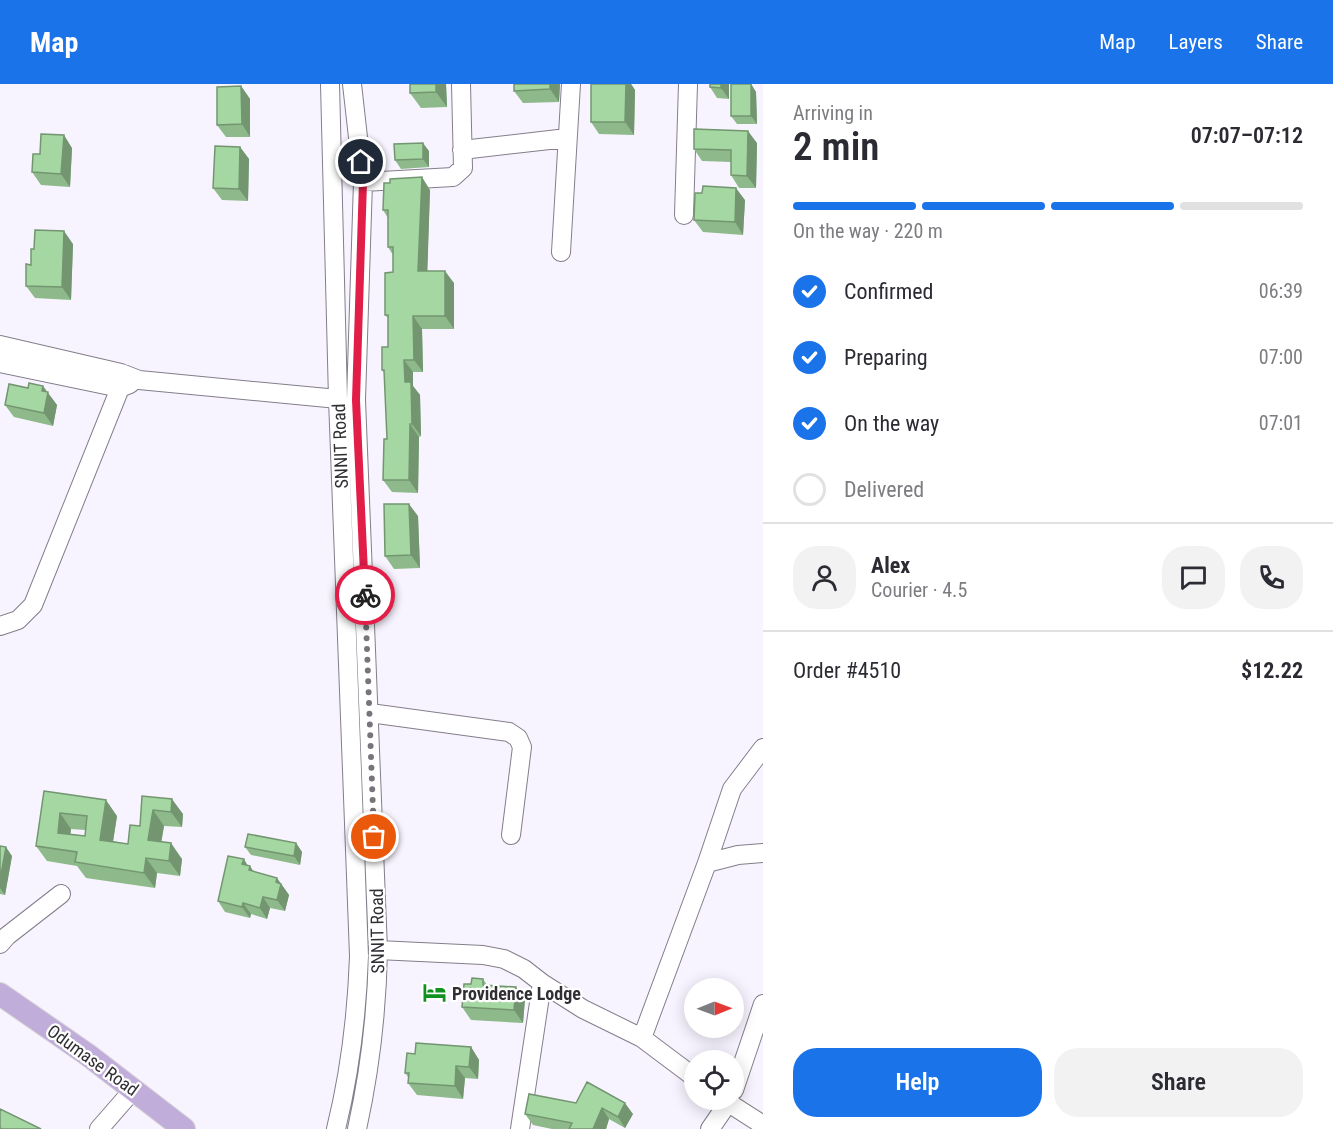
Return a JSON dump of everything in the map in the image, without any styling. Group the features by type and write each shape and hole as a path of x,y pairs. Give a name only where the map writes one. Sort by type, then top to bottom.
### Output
{"main road":[{"name":"Odumase Road","path":"0,994 88,1055 184,1129"}],"street":[{"name":"SNNIT Road","path":"330,84 338,399 359,956 356,1007 347,1083 336,1129"},
{"name":"SNNIT Road","path":"352,84 363,182 356,400 378,950 378,986 371,1049 357,1129"},
{"path":"363,182 453,177 463,168 461,84"},
{"path":"561,252 571,84"},
{"path":"684,215 688,84"},
{"path":"462,150 567,138"},
{"path":"0,345 121,380"},
{"path":"0,363 121,380 338,399"},
{"path":"0,626 18,620 33,605 121,380"},
{"path":"346,614 365,614"},
{"path":"348,649 367,648"},
{"path":"370,713 509,732 518,738 522,747 511,835"},
{"path":"642,1038 732,789 763,748"},
{"path":"707,863 738,855 763,853"},
{"path":"0,944 7,936 62,894"},
{"path":"378,950 483,955 504,959 524,969 583,1009 642,1038 684,1070"},
{"path":"520,1129 542,983"},
{"path":"744,1057 763,1004"},
{"path":"99,1129 133,1090"},
{"path":"710,1129 722,1110"},
{"path":"744,1110 763,1125"}],"building":[{"path":"410,84 436,84 436,92 410,93"},
{"path":"514,84 550,84 550,89 514,91"},
{"path":"591,84 626,84 625,122 591,122"},
{"path":"710,84 721,84 721,88 710,87"},
{"path":"731,84 751,84 751,116 731,116"},
{"path":"241,86 242,124 217,125 217,87"},
{"path":"694,129 748,131 747,176 731,175 731,150 694,149"},
{"path":"41,134 64,135 61,174 32,172 33,154 40,154"},
{"path":"423,143 423,159 395,160 394,144"},
{"path":"215,146 240,147 239,189 213,188"},
{"path":"422,177 418,271 445,271 445,316 413,316 414,360 404,360 405,382 411,382 412,424 410,424 409,480 383,480 384,439 387,439 382,347 388,347 385,273 393,272 393,247 388,247 388,210 383,210 384,183 390,183 390,179"},
{"path":"703,186 736,188 735,222 694,220 695,193 702,193"},
{"path":"35,230 64,231 62,287 26,286 26,264 31,265 31,249 34,249"},
{"path":"29,383 43,386 42,391 48,392 44,413 5,405 9,384 28,388"},
{"path":"384,504 409,504 411,555 385,556"},
{"path":"44,791 106,800 100,840 128,844 130,825 140,826 142,796 172,799 171,812 153,810 148,840 171,843 169,861 146,858 144,873 75,862 77,852 36,846","holes":["60,813 87,816 85,836 58,833"]},
{"path":"248,834 296,843 294,856 245,847"},
{"path":"0,846 6,847 0,880"},
{"path":"228,856 244,859 242,864 250,866 249,870 277,878 276,882 281,884 277,900 263,897 260,908 243,903 242,907 218,901"},
{"path":"472,978 483,979 483,985 516,987 514,1010 462,1007 464,984 471,984"},
{"path":"416,1043 471,1047 469,1067 456,1066 455,1086 408,1083 409,1073 405,1073 407,1053 415,1054"},
{"path":"587,1082 625,1103 618,1117 602,1108 593,1129 569,1129 572,1123 525,1114 529,1094 576,1103"},
{"path":"0,1109 41,1129 2,1129 0,1128"}],"way so far":[{"path":"365,595 374,837"}],"place":[{"name":"Providence Lodge","path":"434,993"}],"route":[{"path":"361,162 363,182 356,400 365,595"}]}
